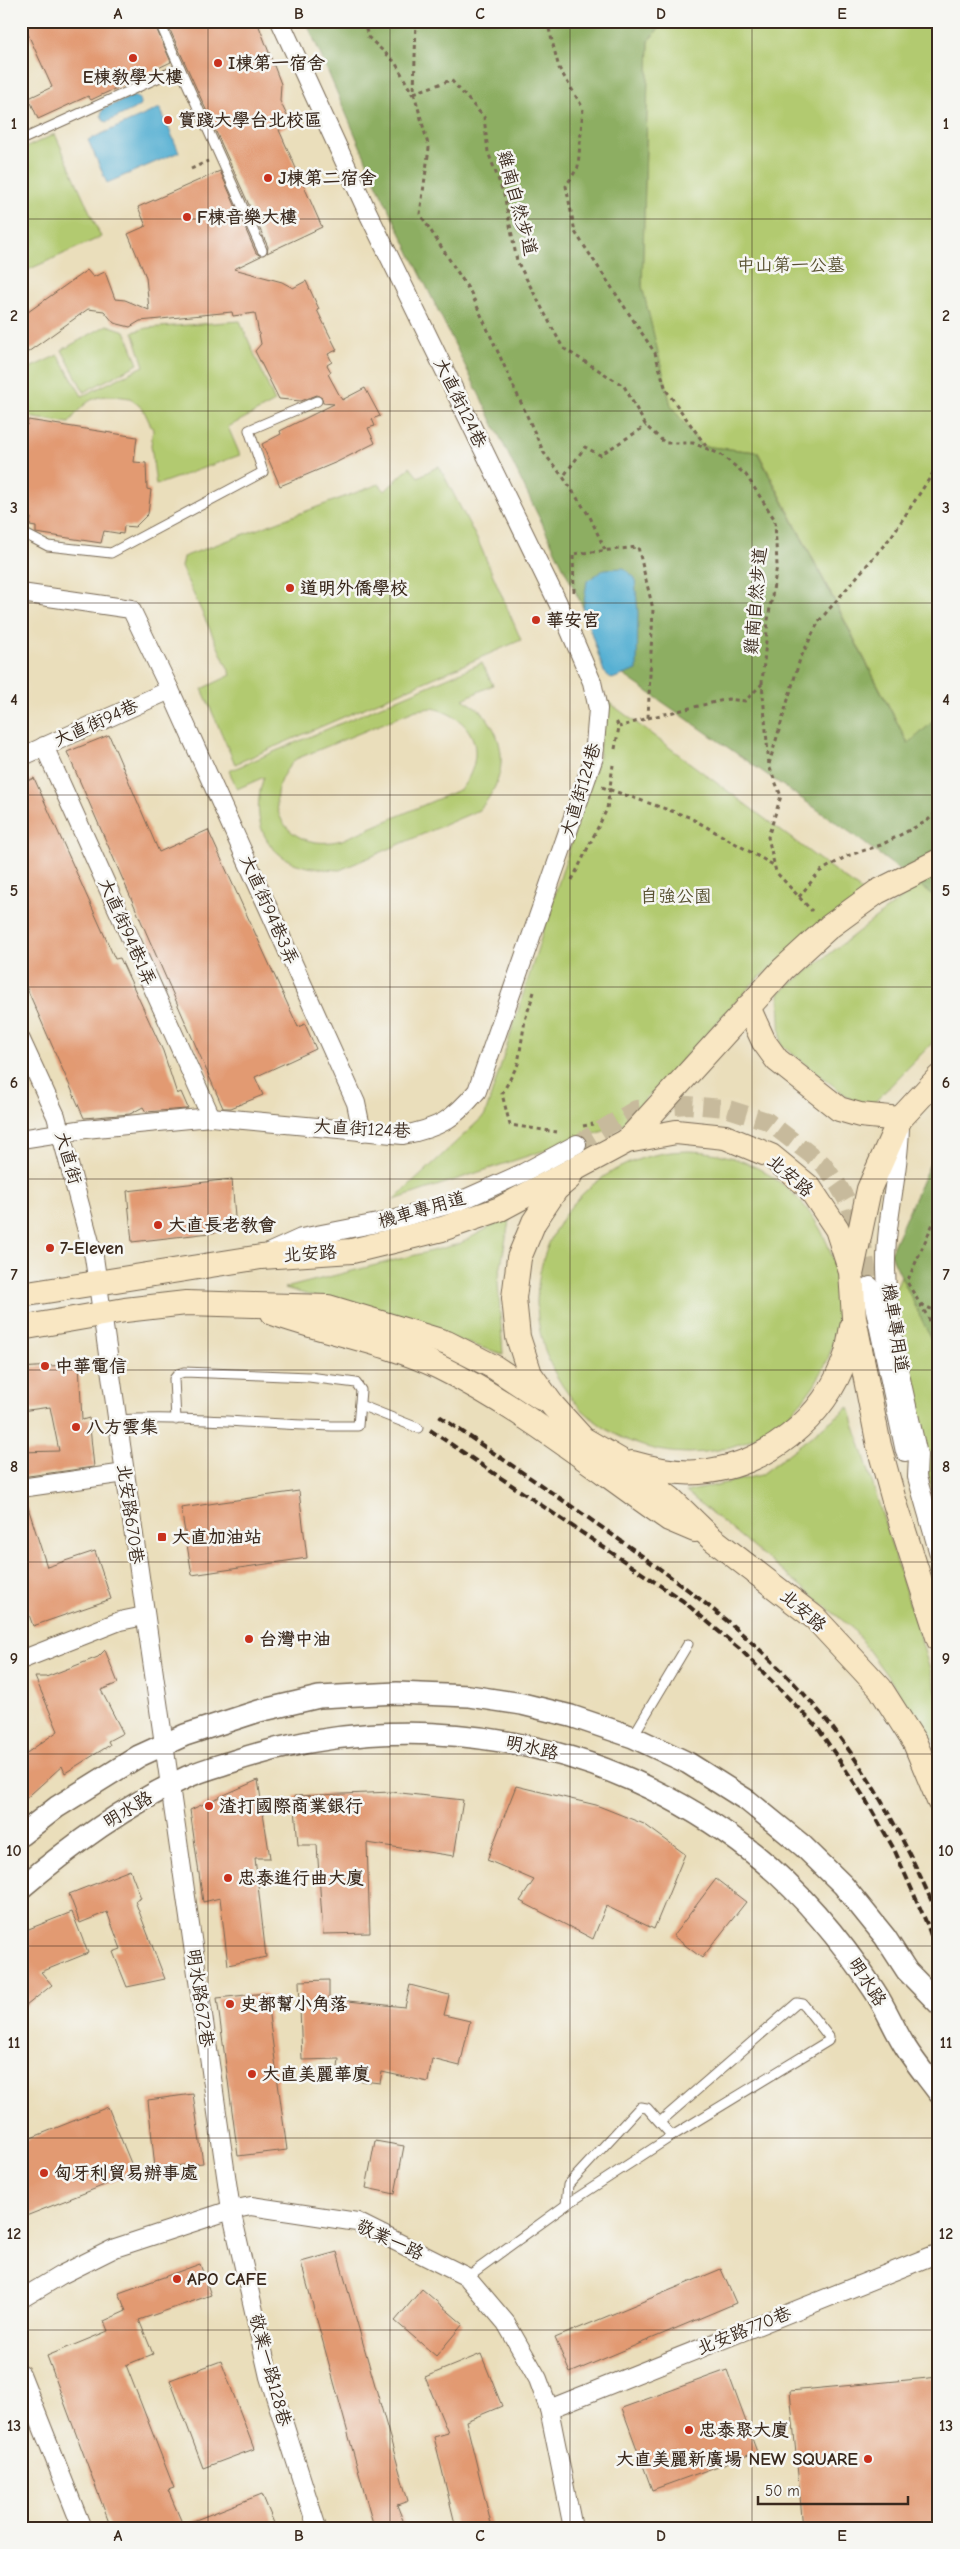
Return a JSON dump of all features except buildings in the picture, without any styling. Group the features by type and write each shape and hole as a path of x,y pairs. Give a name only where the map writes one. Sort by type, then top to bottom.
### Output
{"main road":[{"path":"627,1141 783,968 829,927 877,892 939,861"},
{"path":"748,1007 764,1042 777,1060 839,1109 860,1116 900,1119"},
{"path":"851,1272 869,1189 900,1119 939,1077"},
{"name":"北安路","path":"21,1295 261,1257 352,1251 442,1229 500,1209 579,1145 627,1141 676,1132 725,1137 771,1156 809,1187 837,1228 851,1272 854,1318 879,1446 892,1497 939,1640"},
{"name":"北安路","path":"579,1145 556,1190 534,1222 520,1258 514,1298 518,1337 530,1374 553,1406 583,1439 621,1461 671,1499 710,1537 815,1618 880,1688 915,1743 939,1800"},
{"name":"北安路","path":"21,1328 102,1314 186,1303 328,1307 447,1342 494,1367 553,1406"},
{"path":"251,1304 298,1322 355,1336 438,1366 502,1402 669,1519 710,1537"},
{"name":"北安路","path":"621,1461 660,1471 699,1472 738,1465 774,1448 804,1423 829,1392 846,1356 854,1318"}],"street":[{"name":"大直街124巷","path":"21,1139 211,1117 403,1135 428,1130 458,1114 477,1091 587,782 594,757 598,731 598,709 592,682 558,603 368,213 280,21"},
{"name":"大直街94巷3弄","path":"21,593 131,609 170,690 356,1103 362,1132"},
{"name":"大直街94巷","path":"21,757 170,690"},
{"name":"大直街94巷1弄","path":"44,746 211,1117"},
{"name":"大直街","path":"21,1040 62,1133 99,1282"},
{"name":"機車專用道","path":"900,1119 900,1150 889,1216 886,1266 889,1315 918,1455 917,1477"},
{"name":"北安路670巷","path":"99,1282 163,1745"},
{"name":"機車專用道","path":"870,1286 906,1456 917,1477 939,1554"},
{"path":"21,1488 125,1473"},
{"path":"21,1660 120,1621 144,1616"},
{"path":"21,1834 57,1807 106,1776 163,1745 185,1735 259,1710 320,1697 397,1693 469,1696 522,1704 571,1716 633,1737 688,1764 748,1800 803,1846 843,1885 885,1936 907,1971 939,2004"},
{"name":"明水路","path":"21,1888 73,1845 114,1817 188,1776 255,1754 320,1739 375,1732 437,1733 498,1740 550,1751 653,1789 707,1821 753,1854 802,1900 843,1946 875,1991 907,2049 939,2093"},
{"name":"明水路672巷","path":"163,1745 231,2210"},
{"name":"敬業一路","path":"21,2299 61,2275 115,2248 231,2210 251,2206 357,2222 467,2277 506,2322 538,2380 549,2409 573,2528"},
{"name":"敬業一路128巷","path":"231,2210 269,2377 317,2528"},
{"name":"北安路770巷","path":"549,2409 939,2253"},
{"path":"21,2374 82,2528"}],"lane":[{"path":"160,21 262,250"},
{"path":"21,130 23,140 180,68"},
{"path":"21,532 48,546 111,553 263,472 249,430 317,401"},
{"path":"117,1420 358,1426 361,1390 356,1383 282,1376 184,1372 178,1374 174,1379 176,1420"},
{"path":"360,1405 418,1428"},
{"path":"633,1737 688,1644"},
{"path":"467,2277 566,2205 672,2136 828,2041 829,2037 803,2004 797,2003 660,2122"},
{"path":"566,2205 568,2185 640,2108 647,2108 672,2136"}],"path":[{"path":"364,21 368,37 395,62 414,97 429,148 420,214 471,293 544,453 590,517 606,550"},
{"path":"414,97 416,21"},
{"path":"547,21 559,68 583,108 578,167 566,186 575,232 655,353 666,390 708,449"},
{"name":"雞南自然步道","path":"414,93 451,80 484,117 488,152 504,194 517,261 563,348 624,386 646,426 664,443 693,442 720,454 746,475 775,520 777,566 768,620 762,683 768,766 781,796 768,836 776,872 812,911"},
{"path":"563,477 585,447 600,455 646,426"},
{"path":"768,766 800,659 819,621 891,537 939,464"},
{"path":"558,603 574,594 573,554 638,547 653,609 648,718"},
{"path":"598,731 619,728 648,718 728,700 745,701 762,683"},
{"path":"614,754 619,728"},
{"path":"570,884 607,809 608,789 613,763"},
{"path":"587,782 689,817 775,866"},
{"path":"799,896 819,872 847,856 881,845 928,821 939,810"},
{"path":"535,986 525,1020 518,1064 502,1094 510,1125 554,1133 564,1131"},
{"path":"579,1145 592,1124"},
{"path":"939,1210 907,1282 939,1336"},
{"path":"920,1304 939,1313"}],"green space":[{"path":"306,21 665,21 649,40 642,286 671,406 701,446 757,452 908,744 939,716 939,900 851,833 612,667 376,183"},
{"name":"中山第一公墓","path":"665,21 939,21 939,716 909,745 758,452 701,446 671,406 642,287 649,40"},
{"path":"55,134 101,237 21,273 21,150"},
{"path":"240,321 275,402 228,427 240,455 156,485 151,445 153,430 143,409 130,398 110,396 95,398 82,407 69,423 21,416 21,372 58,355 82,396 144,366 133,332 147,328"},
{"path":"107,325 125,331 138,364 84,392 62,350"},
{"path":"439,466 479,543 521,640 235,764 202,689 231,675 181,567 183,557 379,484 385,491 410,467 418,477"},
{"path":"482,663 493,685 463,699 478,708 491,724 500,749 501,762 495,787 479,810 340,870 305,866 294,863 282,856 272,847 261,826 259,802 264,777 237,789 229,771","holes":["432,708 447,713 458,720 473,739 474,763 461,789 342,840 322,842 305,839 291,832 282,820 277,806 277,791 284,775 296,759 416,710"]},
{"name":"自強公園","path":"603,698 867,895 755,981 622,1125 394,1200 485,1115 599,755"},
{"path":"939,869 939,1036 866,1111 781,1045 779,993"},
{"path":"939,1143 939,1356 890,1253"},
{"path":"688,1151 717,1154 746,1162 772,1176 795,1195 814,1218 828,1244 836,1273 839,1302 836,1331 828,1360 814,1386 795,1409 772,1428 746,1442 717,1450 688,1453 659,1450 630,1442 604,1428 581,1409 562,1386 548,1360 540,1331 537,1302 540,1273 548,1244 562,1218 581,1195 604,1176 630,1162 659,1154"},
{"path":"510,1216 498,1282 503,1354 285,1288 459,1244"},
{"path":"907,1260 939,1267 939,1523 917,1423 894,1293"},
{"path":"849,1407 939,1699 939,1747 853,1629 686,1492 761,1475"}],"water":[{"path":"133,96 140,99 140,106 107,122 104,121 101,115 103,109"},
{"path":"160,108 179,152 107,183 88,140"},
{"path":"624,568 635,578 638,613 637,670 612,679 604,672 583,608 587,581 605,569"}],"tunnel":[{"path":"577,1144 636,1109 688,1105 725,1108 767,1121 823,1164 838,1185 849,1204 862,1240 870,1286"}],"railway":[{"path":"439,1416 677,1582 739,1631 796,1685 822,1714 873,1787 908,1851 939,1918"},
{"path":"430,1430 683,1601 743,1652 817,1727 864,1797 894,1849 927,1924 939,1958"}],"place":[{"name":"E棟教學大樓","path":"133,58"},
{"name":"I棟第一宿舍","path":"218,63"},
{"name":"實踐大學台北校區","path":"168,120"},
{"name":"J棟第二宿舍","path":"268,178"},
{"name":"F棟音樂大樓","path":"187,217"},
{"name":"道明外僑學校","path":"290,588"},
{"name":"華安宮","path":"536,620"},
{"name":"大直長老教會","path":"158,1225"},
{"name":"7-Eleven","path":"50,1248"},
{"name":"中華電信","path":"45,1366"},
{"name":"八方雲集","path":"76,1427"},
{"name":"大直加油站","path":"162,1537"},
{"name":"台灣中油","path":"249,1639"},
{"name":"渣打國際商業銀行","path":"209,1806"},
{"name":"忠泰進行曲大廈","path":"228,1878"},
{"name":"史都幫小角落","path":"230,2004"},
{"name":"大直美麗華廈","path":"252,2074"},
{"name":"匈牙利貿易辦事處","path":"44,2173"},
{"name":"APO CAFE","path":"177,2279"},
{"name":"忠泰聚大廈","path":"689,2430"},
{"name":"大直美麗新廣場 NEW SQUARE","path":"868,2459"}]}
